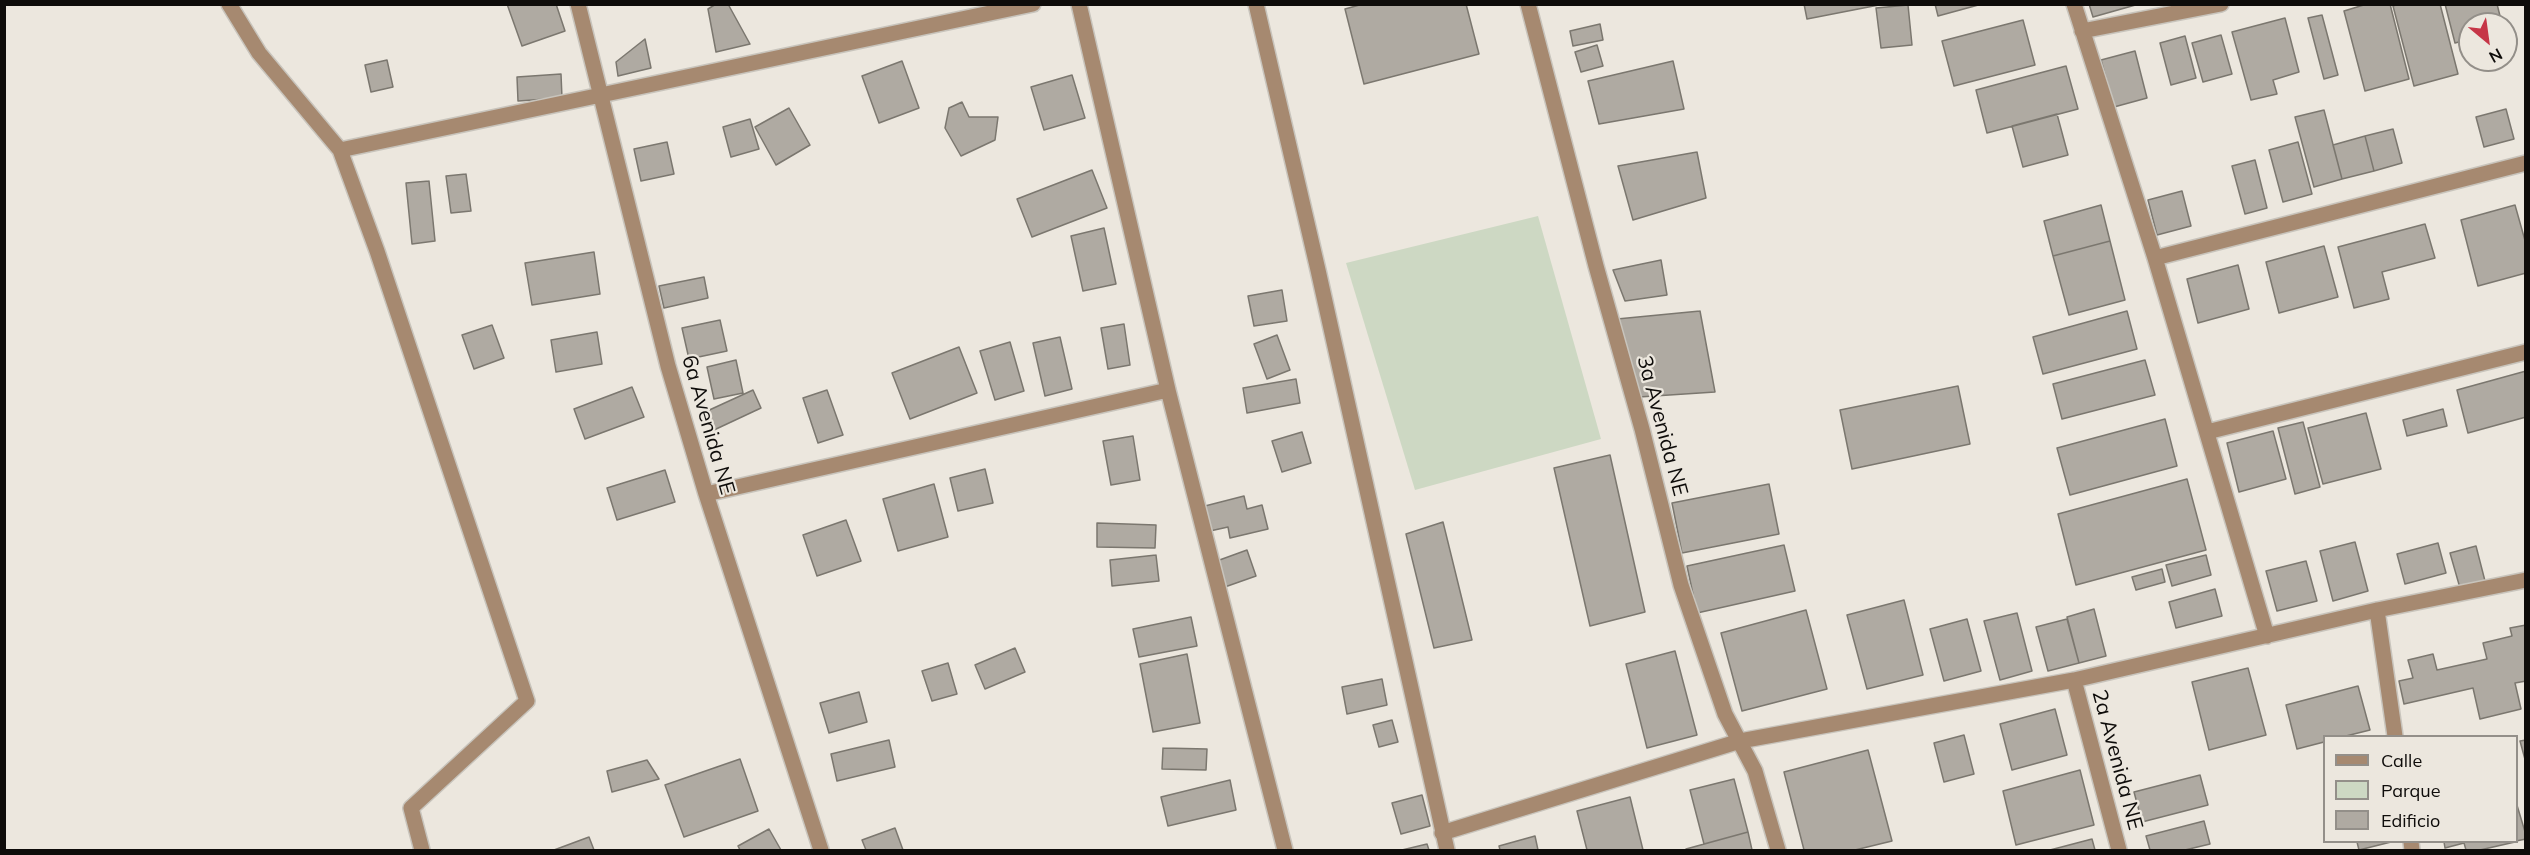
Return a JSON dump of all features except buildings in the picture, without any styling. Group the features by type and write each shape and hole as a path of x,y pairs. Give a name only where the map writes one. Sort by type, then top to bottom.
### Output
{"street":[{"path":"229,4 259,53 340,150 377,251 527,701 411,808 422,850"},
{"name":"6a Avenida NE","path":"578,4 668,366 706,494 821,850"},
{"path":"340,150 1033,4"},
{"path":"1079,4 1168,390 1285,850"},
{"path":"1256,4 1318,270 1446,850"},
{"name":"3a Avenida NE","path":"1528,4 1596,266 1642,429 1681,585 1725,714 1755,771 1778,850"},
{"path":"2074,4 2155,258 2267,636"},
{"path":"2082,31 2221,4"},
{"path":"2155,258 2526,163"},
{"path":"2207,432 2526,352"},
{"path":"706,494 1168,390"},
{"path":"1442,832 1740,741 2074,680 2377,610 2526,580"},
{"path":"2377,610 2395,735"},
{"name":"2a Avenida NE","path":"2074,680 2119,850"}],"green space":[{"path":"1538,216 1601,439 1415,490 1346,263"}]}
